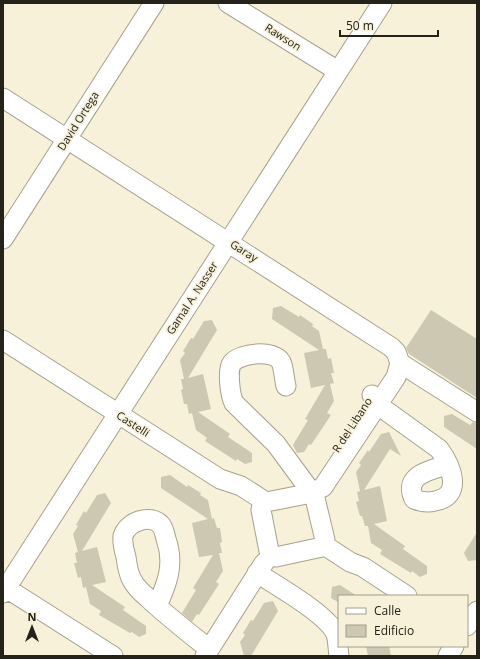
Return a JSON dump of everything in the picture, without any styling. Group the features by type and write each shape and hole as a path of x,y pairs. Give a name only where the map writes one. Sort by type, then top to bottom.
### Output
{"street":[{"name":"David Ortega","path":"3,239 154,3"},
{"name":"Rawson","path":"228,3 338,71"},
{"name":"Gamal A. Nasser","path":"4,589 382,3"},
{"name":"Garay","path":"3,98 391,347 396,352 400,363 477,412"},
{"name":"Castelli","path":"3,340 220,479 241,486 266,502"},
{"path":"286,386 281,362 277,357 270,354 250,354 235,360 231,364 231,397 234,403 276,444 314,495 325,540 324,545"},
{"name":"R del Libano","path":"312,493 316,481 375,400 387,372 400,363"},
{"path":"375,400 439,449 448,465"},
{"path":"312,493 266,502 262,505 261,510 270,553 276,557 280,557 319,548 324,545"},
{"path":"324,545 350,562 363,567 405,595"},
{"path":"157,606 207,653 270,553"},
{"path":"257,573 317,612 330,625 336,635 339,656"},
{"path":"4,589 113,656"},
{"path":"468,624 477,611"},
{"path":"448,656 453,647"}],"building":[{"path":"281,306 299,317 300,315 313,324 312,326 319,331 323,349 326,349 328,359 331,358 334,373 331,373 334,383 330,384 334,401 327,413 331,415 311,445 309,444 304,452 297,453 293,445 308,420 305,419 325,385 311,388 304,353 319,350 272,319 273,308"},
{"path":"431,310 477,339 477,398 409,354 406,348"},
{"path":"212,320 217,330 188,378 203,374 211,409 198,412 230,434 228,437 252,453 252,462 245,464 237,459 236,461 205,441 207,438 196,430 192,413 189,414 187,404 184,404 181,390 183,389 181,379 184,379 180,360 185,353 183,351 191,338 193,339 204,321"},
{"path":"452,414 470,425 473,422 477,423 477,449 444,427 444,416"},
{"path":"389,432 401,456 390,449 364,490 380,486 387,521 374,524 405,546 403,549 427,566 427,574 420,577 412,571 411,573 380,554 382,550 371,543 368,526 365,526 362,516 360,516 356,502 359,501 357,492 360,491 356,472 361,465 359,463 368,450 369,452 381,434"},
{"path":"170,475 187,487 188,485 201,493 200,495 208,500 212,519 214,518 217,528 220,528 222,553 219,553 223,571 216,582 219,584 199,615 197,614 192,622 182,613 196,590 193,588 213,555 199,557 192,523 208,519 161,488 161,477"},
{"path":"105,493 111,503 82,551 97,547 106,582 92,585 125,607 123,610 146,626 146,634 139,637 99,615 101,611 90,604 86,587 83,588 81,577 78,578 74,563 77,563 75,553 78,552 73,534 78,526 76,525 84,511 86,513 97,495"},
{"path":"477,532 477,560 468,561 464,553"},
{"path":"340,585 355,595 338,595 338,602 331,598 332,587"},
{"path":"273,601 278,611 251,656 244,656 240,642 245,635 243,633 251,620 253,621 264,603"},
{"path":"366,647 389,647 391,656 368,656"}]}
